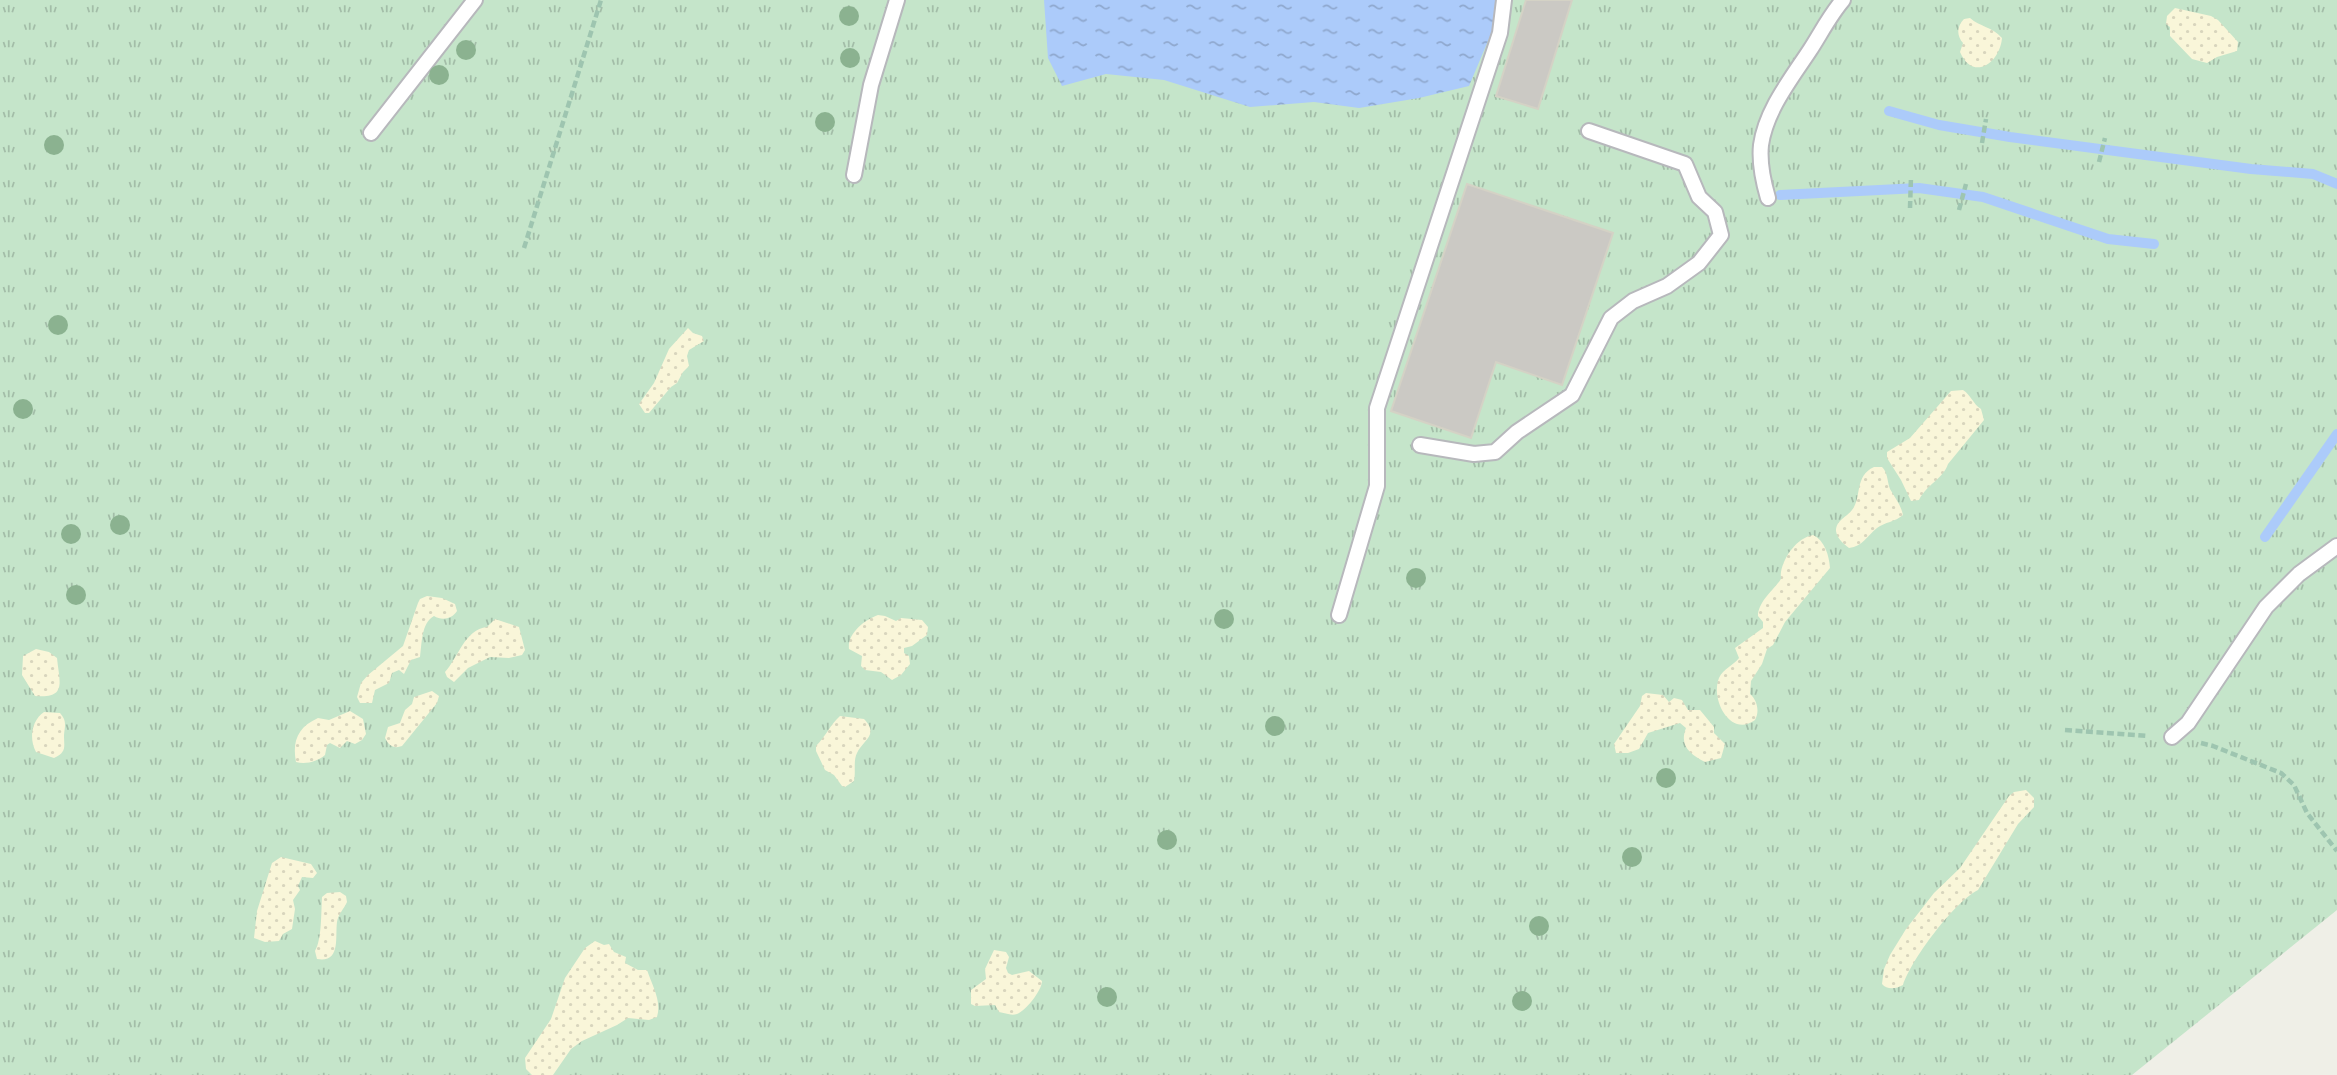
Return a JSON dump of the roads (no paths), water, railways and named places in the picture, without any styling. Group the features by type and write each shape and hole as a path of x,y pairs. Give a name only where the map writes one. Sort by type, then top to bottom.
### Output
{"lane":[{"path":"371,132 475,0"},
{"path":"854,175 863,117 897,0"},
{"path":"1339,615 1377,486 1377,408 1500,33 1504,0"},
{"path":"1768,198 1762,179 1761,163 1761,146 1766,126 1779,99 1843,0"},
{"path":"1420,445 1474,454 1495,452 1517,432 1572,395 1611,318 1633,301 1667,286 1699,263 1721,235 1716,212 1699,197 1685,164 1589,131"},
{"path":"2172,737 2188,723 2266,607 2299,574 2337,546"}],"water":[{"path":"1044,0 1495,0 1496,22 1469,86 1359,108 1314,102 1250,107 1164,80 1106,74 1062,86 1048,58"}],"waterway":[{"path":"1889,111 1939,125 2010,137 2251,169 2313,174 2337,184"},
{"path":"1780,195 1919,188 1983,197 2108,239 2154,244"},
{"path":"2265,537 2337,434"}]}
